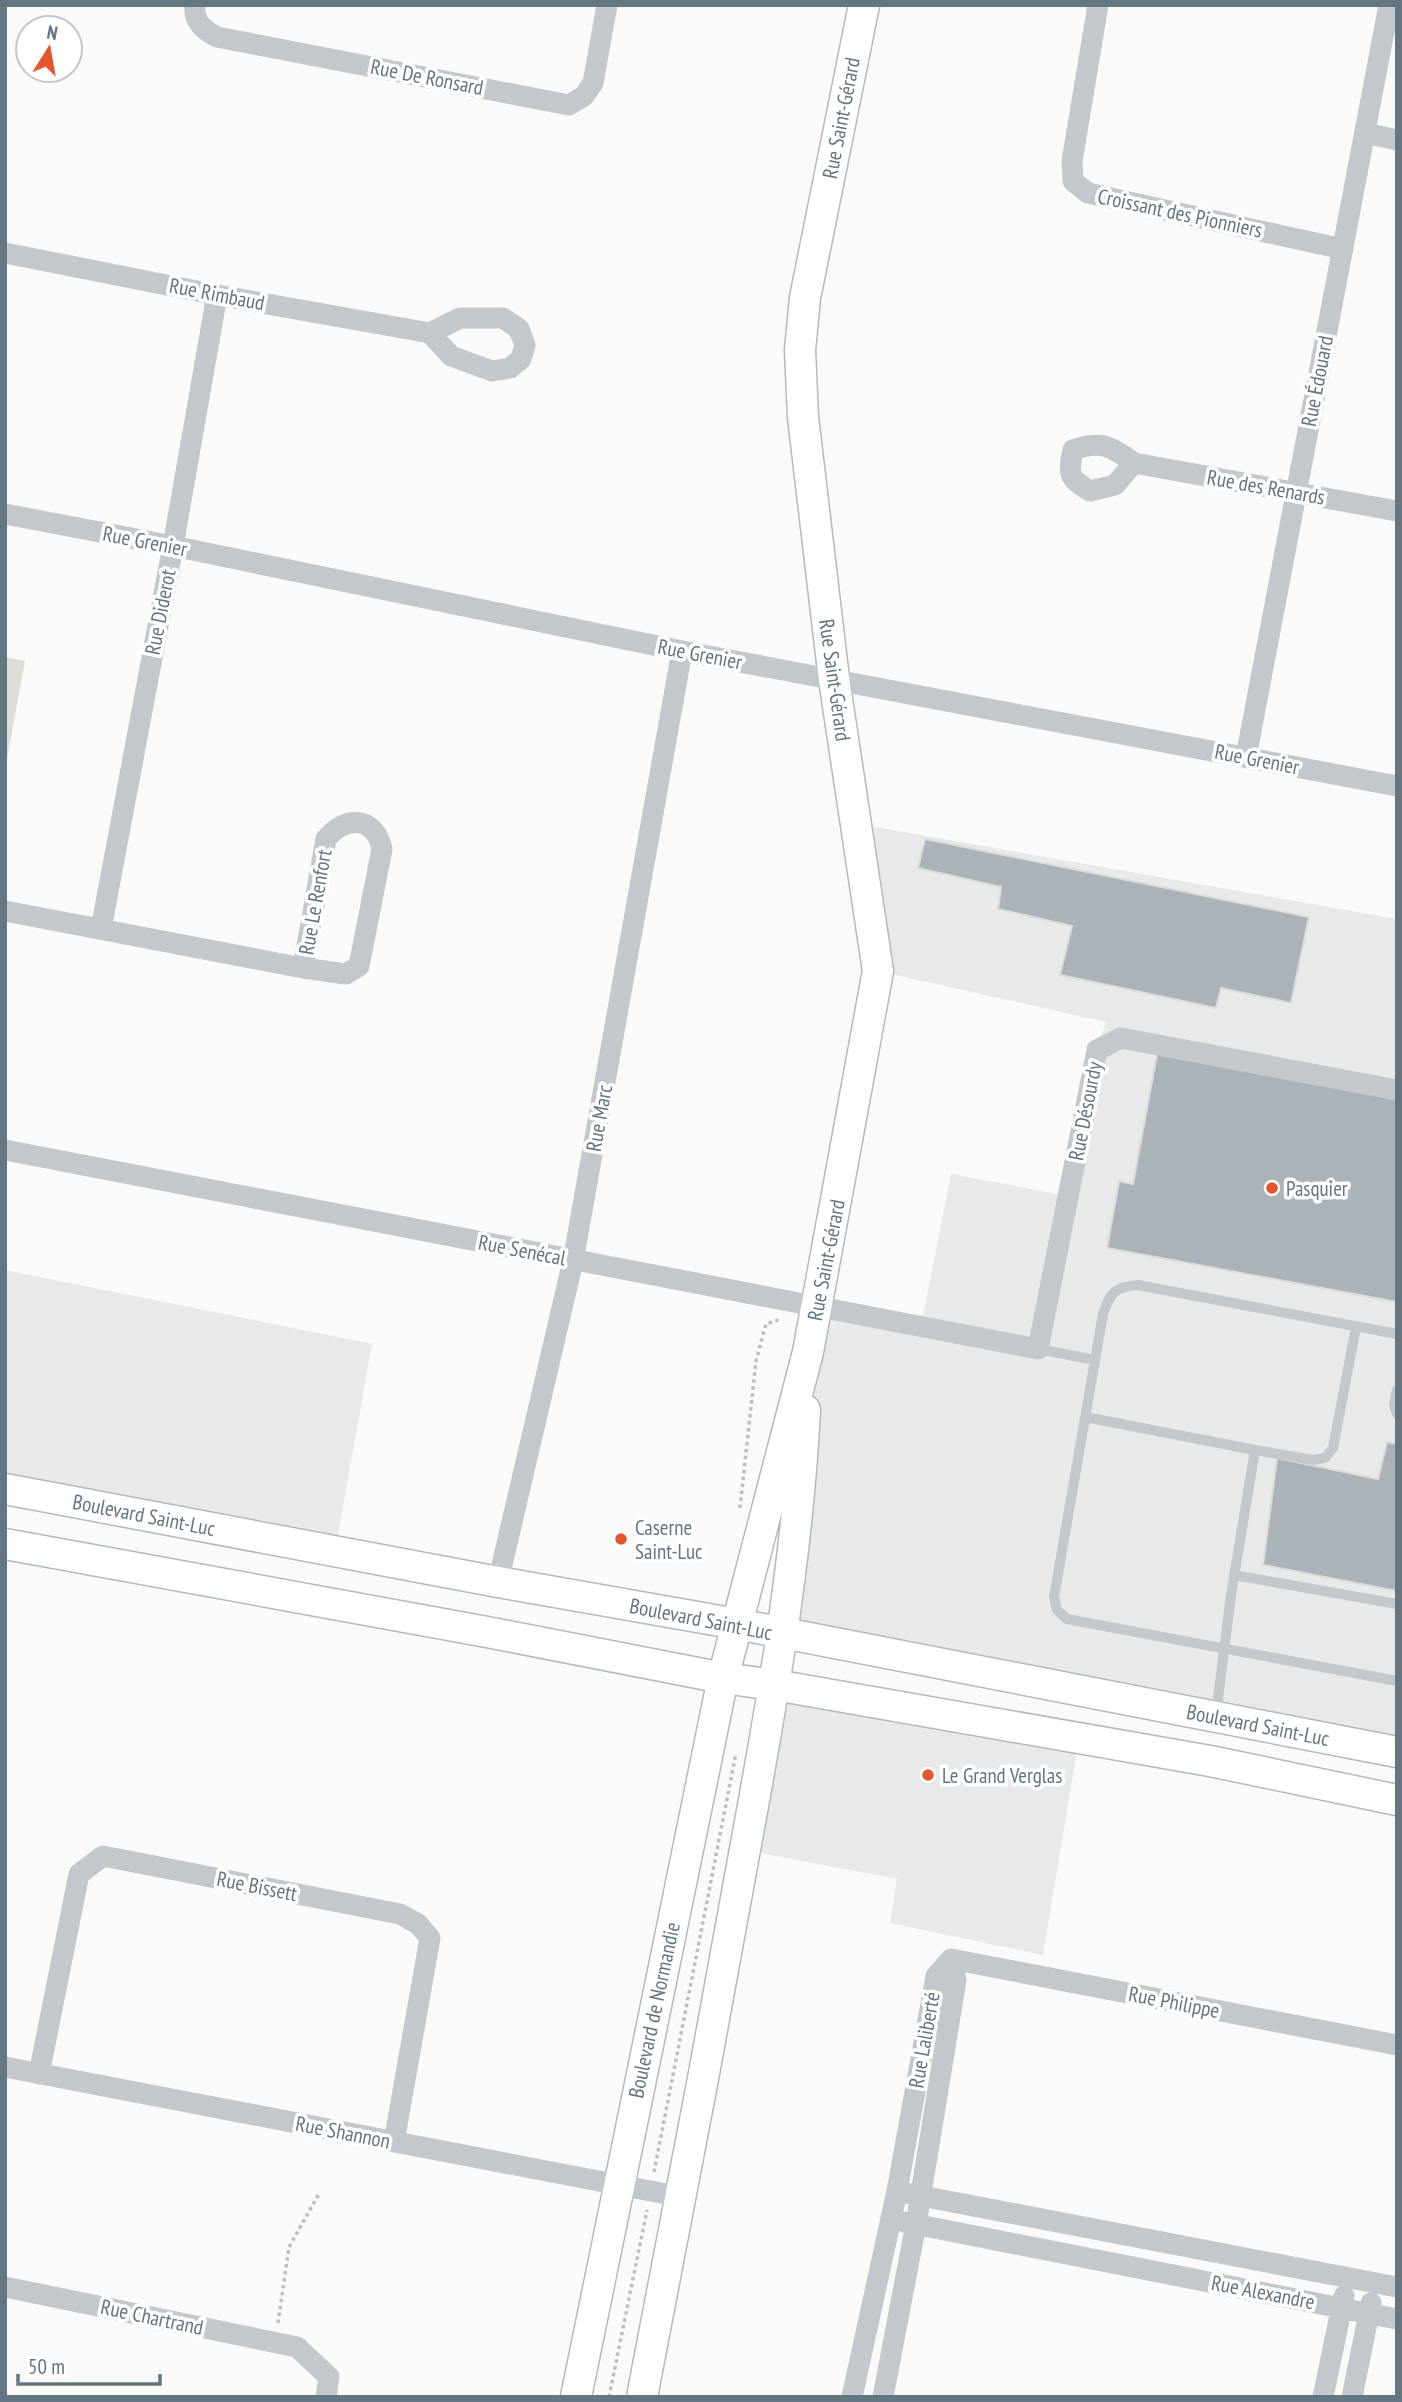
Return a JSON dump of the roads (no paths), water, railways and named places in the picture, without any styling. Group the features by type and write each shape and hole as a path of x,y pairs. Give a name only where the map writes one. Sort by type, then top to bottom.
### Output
{"street":[{"name":"Rue De Ronsard","path":"195,5 194,11 201,28 217,37 569,105 584,96 593,83 607,5"},
{"name":"Rue Saint-Gérard","path":"737,1624 808,1352 878,971 834,679 803,417 800,350 805,298 864,5"},
{"name":"Croissant des Pionniers","path":"1098,5 1072,161 1073,181 1088,193 1343,249"},
{"name":"Rue Édouard","path":"1245,757 1389,5"},
{"path":"1364,133 1397,140"},
{"name":"Rue Rimbaud","path":"5,253 217,295 430,332"},
{"name":"Rue Diderot","path":"101,929 217,295"},
{"name":"Rue des Renards","path":"1134,463 1397,511"},
{"name":"Rue Grenier","path":"5,514 682,651 1397,786"},
{"name":"Rue Marc","path":"498,1582 573,1261 682,651"},
{"name":"Rue Le Renfort","path":"5,911 303,968 346,974 359,966 383,849 379,834 369,825 354,822 336,827 326,839 303,968"},
{"name":"Rue Désourdy","path":"1038,1349 1097,1050 1121,1038 1397,1090"},
{"name":"Rue Senécal","path":"5,1150 1038,1349"},
{"name":"Rue Saint-Gérard","path":"782,1634 801,1488 808,1352"},
{"name":"Boulevard Saint-Luc","path":"5,1489 737,1624 1397,1752"},
{"path":"5,1544 723,1678 1210,1761 1397,1800"},
{"name":"Boulevard de Normandie","path":"576,2397 723,1678 737,1624"},
{"path":"642,2397 682,2197 782,1634"},
{"path":"1210,1761 1216,1717"},
{"name":"Rue Bissett","path":"38,2074 79,1874 103,1856 400,1914 418,1924 429,1938 394,2142"},
{"name":"Rue Philippe","path":"951,1959 1397,2045"},
{"name":"Rue Laliberté","path":"852,2397 897,2191 936,1976 951,1959"},
{"name":"Rue Laliberté","path":"883,2397 916,2224 956,1980 951,1959"},
{"name":"Rue Shannon","path":"5,2067 682,2197"},
{"name":"Rue Alexandre","path":"897,2191 1386,2285"},
{"name":"Rue Alexandre","path":"891,2219 1397,2319"},
{"path":"1128,2266 1133,2236"},
{"path":"1323,2397 1348,2277"},
{"path":"1352,2397 1369,2314 1386,2285"},
{"name":"Rue Chartrand","path":"5,2287 297,2347 328,2387"}],"lane":[{"path":"1397,1334 1138,1286 1121,1286 1109,1297 1103,1314 1054,1597 1057,1610 1067,1619 1397,1681"},
{"path":"1085,1417 1313,1460 1325,1458 1333,1448 1356,1326"},
{"path":"1038,1349 1095,1360"},
{"path":"1397,1390 1394,1405 1397,1414"},
{"path":"1216,1717 1223,1649 1255,1450"},
{"path":"1234,1575 1397,1604"}],"place":[{"name":"Pasquier","path":"1272,1188"},
{"name":"Caserne Saint-Luc","path":"621,1539"},
{"name":"Le Grand Verglas","path":"928,1775"}]}
